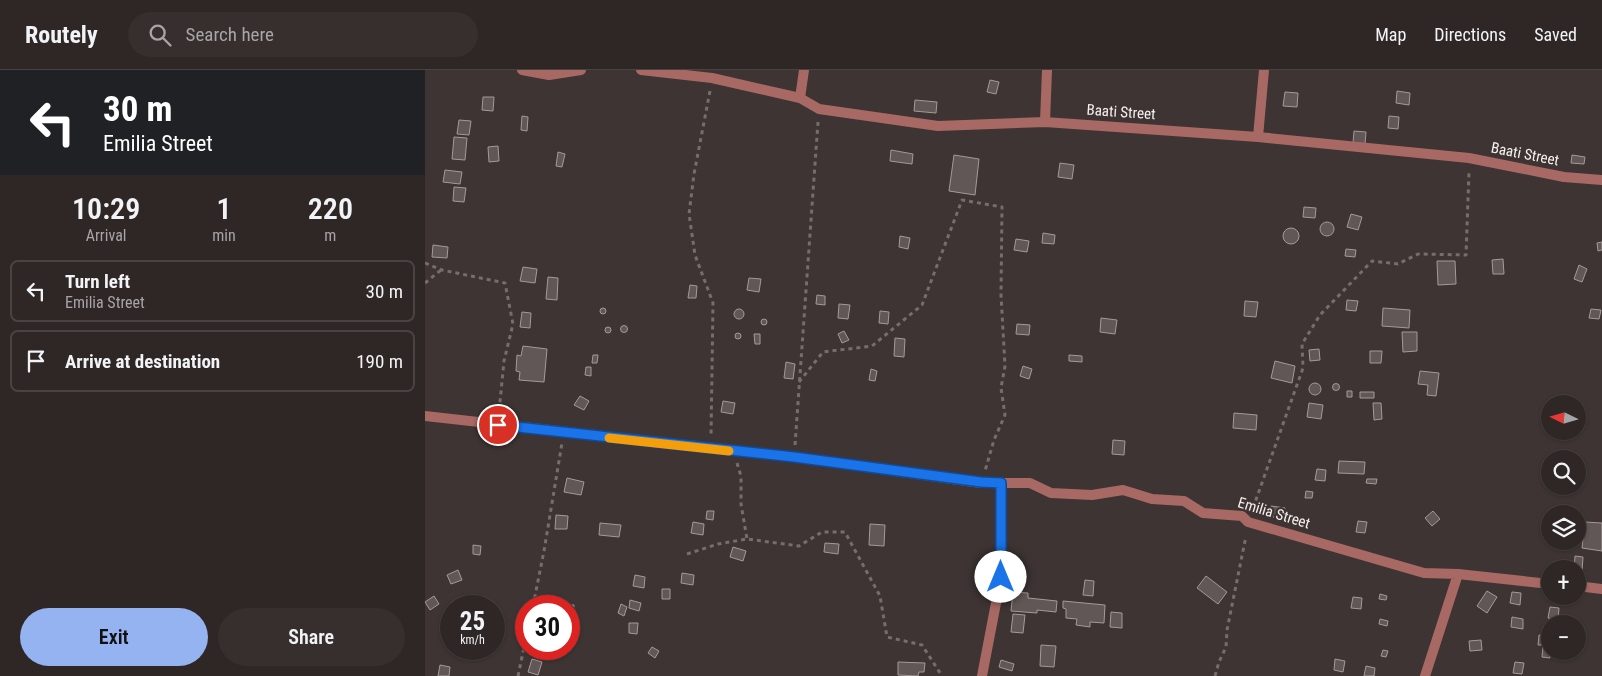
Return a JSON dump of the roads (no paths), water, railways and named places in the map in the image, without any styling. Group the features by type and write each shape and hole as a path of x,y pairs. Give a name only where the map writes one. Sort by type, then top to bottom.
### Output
{"street":[{"path":"522,70 549,74 581,70"},
{"name":"Baati Street","path":"641,70 713,78 800,98 819,109 938,126 1045,122 1258,136 1469,158 1564,177 1602,180"},
{"path":"800,98 804,70"},
{"path":"1045,122 1047,70"},
{"path":"1258,136 1264,70"},
{"name":"Emilia Street","path":"425,416 563,433 794,457 981,482 1030,482 1051,493 1092,495 1123,490 1152,499 1184,501 1203,513 1241,516 1248,522 1406,569 1424,573 1458,574 1541,583"},
{"path":"982,676 1001,577 1001,483"},
{"path":"1425,676 1458,574"},
{"path":"1586,587 1602,589"}]}
